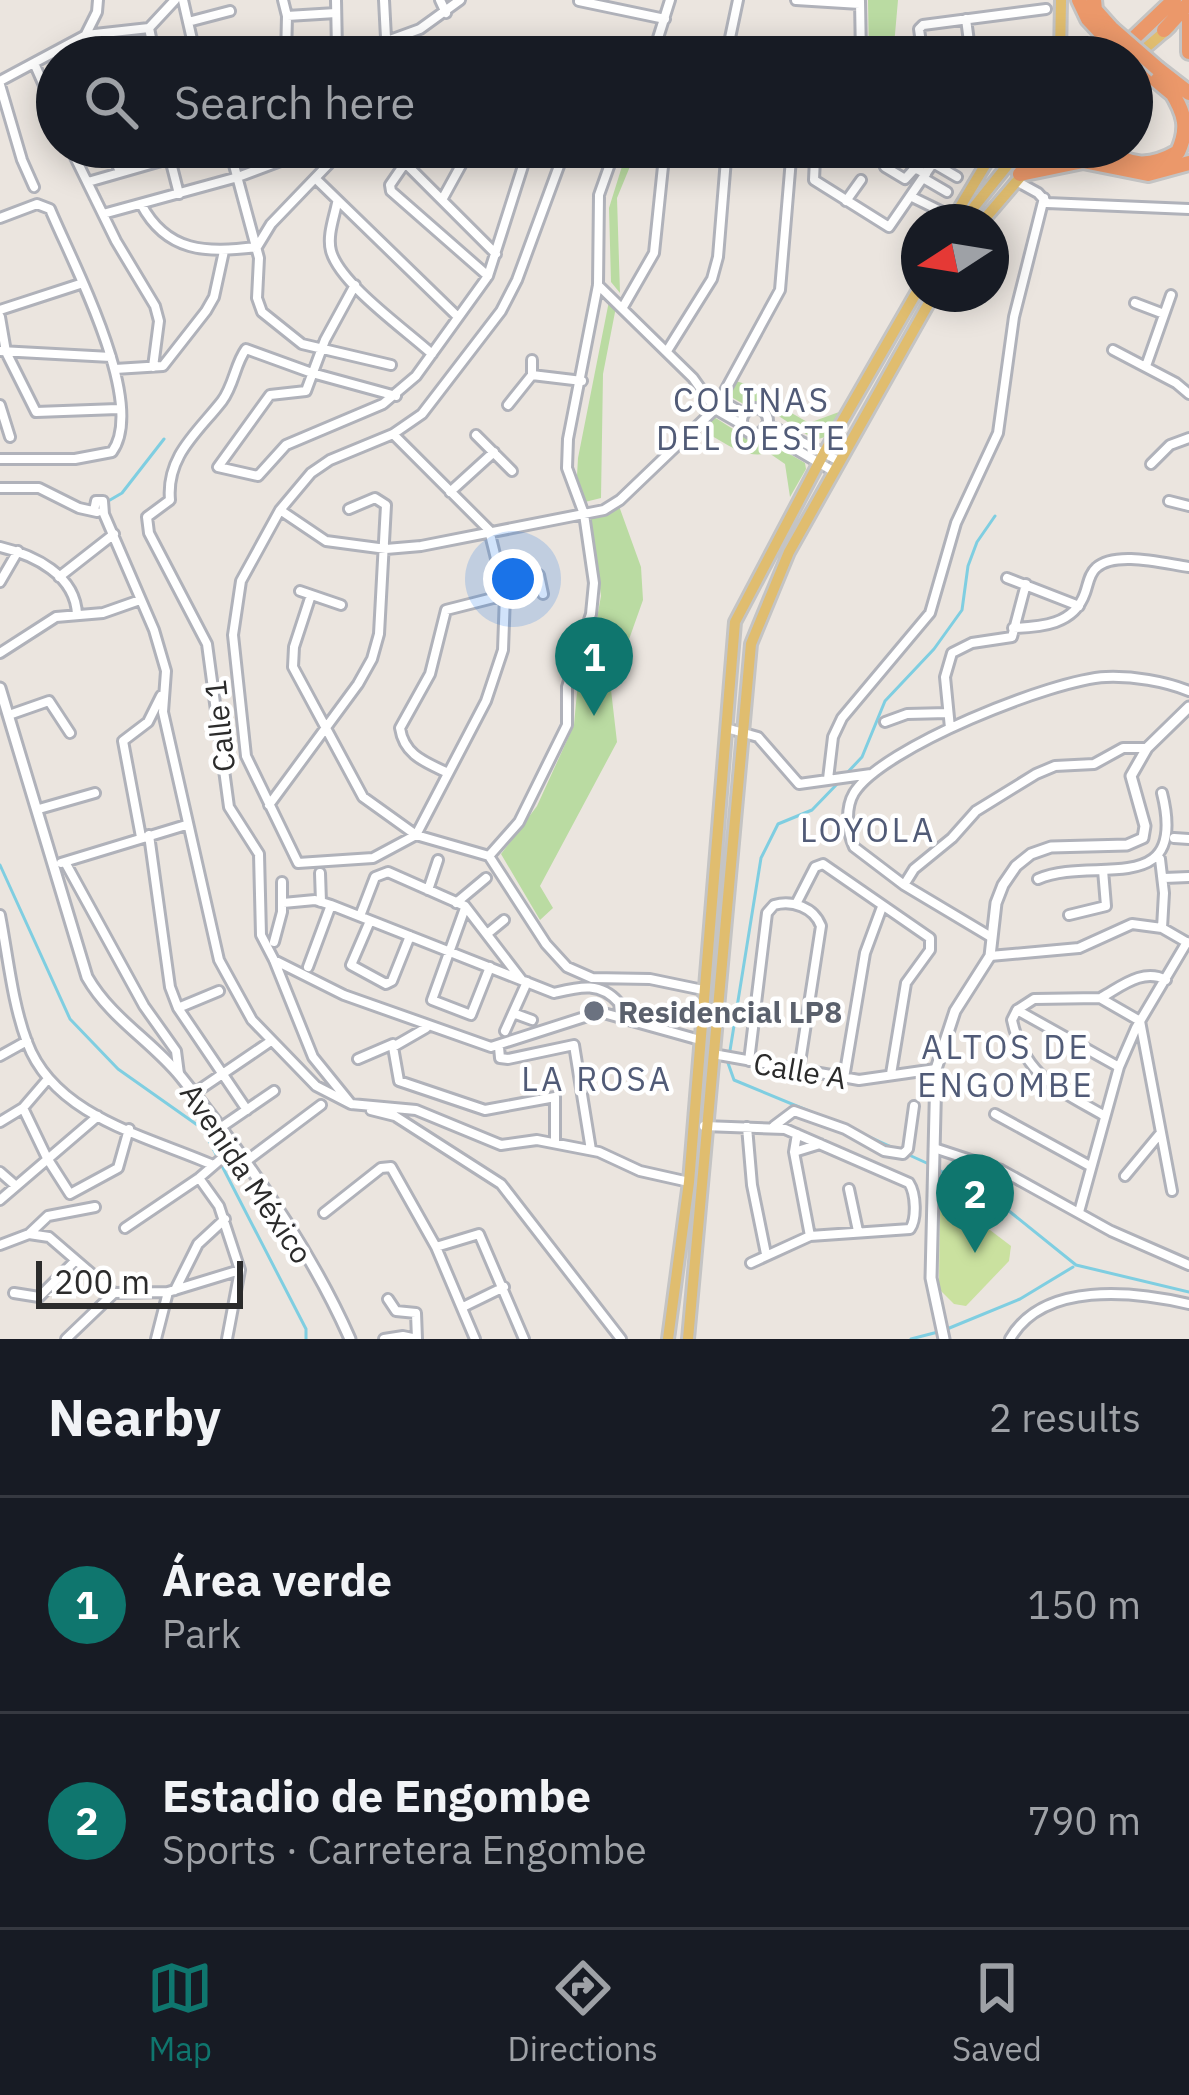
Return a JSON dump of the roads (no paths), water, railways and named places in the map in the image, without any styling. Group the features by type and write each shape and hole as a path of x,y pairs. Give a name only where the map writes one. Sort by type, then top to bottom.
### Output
{"highway":[{"path":"1079,0 1088,20 1112,36"},
{"path":"1094,0 1111,36"},
{"path":"1128,36 1160,0"},
{"path":"1134,36 1174,0"},
{"path":"1164,30 1189,3"},
{"path":"1189,20 1189,52"},
{"path":"1154,71 1189,107"},
{"path":"1154,71 1189,93"},
{"path":"1153,161 1178,152 1188,127 1171,91"},
{"path":"1118,168 1148,174 1189,164"},
{"path":"1017,177 1054,168"}],"main road":[{"path":"1060,36 1061,0"},
{"path":"1153,40 1189,20"},
{"path":"962,204 984,168"},
{"path":"968,204 1002,168"},
{"path":"996,204 1026,168"},
{"path":"668,1339 689,1181 735,622 905,312"},
{"path":"688,1339 717,1055 746,674 757,624 789,552 924,312"},
{"path":"709,944 724,945"},
{"path":"674,1306 692,1309"}],"street":[{"path":"86,35 98,0"},
{"path":"86,35 149,28 179,0 191,36"},
{"path":"283,0 287,36"},
{"path":"336,0 337,36"},
{"path":"384,0 387,36"},
{"path":"440,0 446,13"},
{"path":"400,36 446,13 460,0"},
{"path":"659,36 670,0"},
{"path":"730,36 738,0"},
{"path":"796,0 860,2 861,36"},
{"path":"579,1 665,19"},
{"path":"921,36 920,26 1046,9"},
{"path":"188,22 230,11"},
{"path":"287,16 336,13"},
{"path":"967,19 969,36"},
{"path":"149,28 150,36"},
{"path":"34,187 0,83 34,63 36,68"},
{"path":"81,168 158,314 154,367"},
{"path":"118,168 120,172"},
{"path":"88,182 129,168"},
{"path":"172,168 179,194"},
{"path":"235,168 256,247 257,298 262,312 287,335 320,351 354,354 391,365"},
{"path":"103,214 262,168"},
{"path":"141,204 163,236 177,243 224,251 256,247 271,224 327,168"},
{"path":"402,168 391,191 488,276"},
{"path":"410,168 497,255"},
{"path":"443,198 459,168"},
{"path":"355,285 304,392 270,395 218,466 258,476 286,445 396,396 488,276 522,168"},
{"path":"393,434 489,530 504,593 503,650 486,701 416,835 373,858 298,863 246,756 233,619 241,581 280,510 311,473 393,434 430,405 511,295 558,168"},
{"path":"489,856 519,822 547,773 567,725 568,687 591,614 594,583 584,514 567,468 568,439 598,285 599,195 609,168"},
{"path":"623,307 654,253 663,168"},
{"path":"667,351 712,279 725,168"},
{"path":"280,510 326,541 386,549 604,510 620,500 717,404 780,290 790,168"},
{"path":"815,168 814,181 890,226 930,168"},
{"path":"886,168 903,179 915,168 947,192"},
{"path":"942,168 957,177"},
{"path":"1017,177 1047,203 1189,209"},
{"path":"316,180 458,317"},
{"path":"847,201 861,180"},
{"path":"911,197 922,204"},
{"path":"834,779 833,737 842,718 930,613 956,523 998,433 1014,317 1044,198"},
{"path":"338,202 330,247 355,285 432,353"},
{"path":"0,218 21,208 45,205 119,368 118,441 112,452 76,460 0,459"},
{"path":"119,368 163,366 180,349 214,297 224,251"},
{"path":"80,284 0,314 3,351 36,412 118,409"},
{"path":"598,285 717,404 752,433 765,427"},
{"path":"1147,367 1144,362 1171,295"},
{"path":"1136,303 1164,314"},
{"name":"Calle 1","path":"274,960 260,935 259,854 230,807 207,644 147,524 152,511 166,505 171,469 199,424 224,399 243,351 257,350 312,373"},
{"path":"1113,350 1189,394"},
{"path":"3,351 111,357"},
{"path":"508,405 532,375 532,360"},
{"path":"312,373 396,396"},
{"path":"532,375 582,380"},
{"path":"717,404 744,414 758,409 764,413 765,427"},
{"path":"0,406 10,437"},
{"path":"743,425 744,414"},
{"path":"765,427 836,466"},
{"path":"476,435 512,471"},
{"path":"1151,464 1170,445 1189,438"},
{"path":"450,492 494,452"},
{"path":"0,488 39,488 99,512 114,534 166,671 163,712 219,959 252,1020 316,1086 351,1104 395,1116 501,1184 621,1339"},
{"path":"269,805 350,696 372,659 379,634 387,511 382,500 368,499 349,509"},
{"path":"1169,501 1189,506"},
{"path":"59,577 114,534"},
{"path":"0,547 37,558 59,577 72,593 77,615"},
{"path":"0,582 18,551"},
{"path":"950,728 945,677 952,653 972,643 1047,626 1080,606 1092,571 1100,564 1115,560 1189,567"},
{"path":"1007,578 1080,606"},
{"path":"1012,633 1026,584"},
{"path":"448,773 416,757 406,747 400,728 430,674 446,610 541,585"},
{"path":"300,591 341,605"},
{"path":"311,595 294,647 293,667 363,797 416,835 489,856 546,944 567,967 592,978 650,979 704,990"},
{"path":"0,653 56,617 123,608 140,600"},
{"path":"991,937 904,885 854,848 848,813 853,794 893,757 950,728 1060,685 1106,677 1163,682 1189,691"},
{"name":"Avenida México","path":"0,688 59,863 81,962 94,989 112,1013 179,1074 236,1147 328,1294 350,1339"},
{"path":"163,691 148,722 123,741 145,836 170,987 178,1008 247,1110"},
{"path":"9,715 49,701 70,733"},
{"path":"944,1339 932,1278 936,1069 955,1012 990,956 1003,885 1030,854 1079,844 1127,845 1143,838 1131,776 1147,748 1189,707"},
{"path":"885,722 907,714 948,713"},
{"path":"726,728 762,741 799,784 873,774"},
{"path":"904,885 914,869 976,811 1036,774 1055,766 1094,764 1132,746 1147,748"},
{"path":"39,809 95,793"},
{"path":"1038,879 1064,870 1143,868 1160,859 1174,838 1162,793"},
{"path":"179,1074 176,1051 59,863 186,825"},
{"path":"1174,838 1189,839"},
{"path":"1160,859 1162,928"},
{"path":"428,890 438,860"},
{"path":"796,904 815,867 823,865 932,942 906,983 891,1074"},
{"path":"1069,915 1106,906 1103,870"},
{"path":"410,936 392,981 386,984 351,965 380,873 461,904 524,981"},
{"path":"320,874 321,902"},
{"path":"1164,878 1189,877"},
{"path":"486,878 461,904 451,952 432,1000 466,1015 475,1012 490,968"},
{"path":"274,943 283,903 282,882"},
{"path":"283,903 332,905 554,993 601,987 619,1003 621,1019"},
{"path":"749,1061 767,914 774,904 796,904 818,917 821,926 799,1069"},
{"path":"308,967 332,905"},
{"path":"844,1078 865,953 882,907"},
{"path":"0,916 3,949 27,1042 46,1080 98,1116 213,1165"},
{"path":"487,934 504,920"},
{"path":"990,956 1079,948 1132,924 1162,928 1188,943 1119,1067 1079,1212"},
{"path":"274,960 344,995 428,1027 499,1047 600,1012 700,1040"},
{"path":"274,960 313,1057 351,1104 416,1110 501,1145 532,1140 591,1150 640,1171 689,1181"},
{"path":"1103,1114 1042,1080 1012,1020 1017,1010 1034,999 1100,998 1141,976 1166,980"},
{"path":"506,1031 524,981"},
{"path":"0,984 13,983"},
{"path":"178,1008 219,991"},
{"path":"1100,998 1140,1022 1172,1191"},
{"path":"1017,1010 1119,1067"},
{"path":"513,1013 532,1020"},
{"path":"358,1059 428,1027"},
{"path":"193,1094 272,1041"},
{"path":"0,1056 27,1042"},
{"path":"394,1044 399,1082 485,1111 556,1097 555,1144"},
{"path":"499,1047 500,1058 508,1059 574,1046 591,1150"},
{"name":"Calle A","path":"717,1055 844,1078 936,1069"},
{"path":"0,1122 23,1108 46,1080"},
{"path":"220,1128 274,1091"},
{"path":"245,1162 321,1105"},
{"path":"772,1127 794,1111 850,1131 884,1150 907,1151 914,1106"},
{"path":"23,1108 66,1190 76,1193 118,1168 129,1129"},
{"path":"994,1114 1090,1166"},
{"path":"0,1200 98,1116"},
{"path":"693,1125 772,1127 797,1133 909,1184 914,1192 910,1229 811,1236 751,1263"},
{"path":"747,1127 752,1185 766,1254"},
{"path":"797,1133 794,1152 811,1236"},
{"path":"1124,1176 1160,1133"},
{"path":"794,1152 820,1144"},
{"path":"125,1228 236,1147"},
{"path":"934,1154 1001,1171 1111,1232 1189,1264"},
{"path":"324,1213 388,1166 436,1247 475,1339"},
{"path":"0,1172 16,1186"},
{"path":"199,1178 225,1219 240,1270 227,1339"},
{"path":"849,1189 858,1231"},
{"path":"0,1245 29,1234 48,1216 95,1207"},
{"path":"156,1339 171,1291 198,1244 225,1219"},
{"path":"436,1247 476,1233 524,1339"},
{"path":"29,1234 49,1238 114,1294"},
{"path":"14,1293 39,1297 74,1262"},
{"path":"66,1339 114,1294 171,1291 240,1270"},
{"path":"463,1306 504,1287"},
{"path":"1010,1339 1020,1322 1045,1306 1072,1298 1137,1295 1189,1304"},
{"path":"384,1339 417,1339 416,1313 397,1312 388,1299"}],"waterway":[{"path":"110,500 122,493 164,439"},
{"path":"846,774 862,757 885,701 934,649 962,610 968,566 995,516"},
{"path":"838,1123 734,1080 728,1063 761,858 778,824 812,810 840,781"},
{"path":"0,865 70,1019 118,1069 203,1129 306,1329 306,1339"},
{"path":"852,1129 931,1165"},
{"path":"939,1170 1009,1211 1076,1265 1189,1292"},
{"path":"947,1329 1020,1299 1073,1267"},
{"path":"911,1339 938,1332"}],"place":[{"name":"Área verde","path":"594,716"},
{"name":"Residencial LP8","path":"594,1011"},
{"name":"Estadio de Engombe","path":"975,1253"}],"district":[{"name":"COLINAS DEL OESTE","path":"752,418"},
{"name":"LOYOLA","path":"868,829"},
{"name":"ALTOS DE ENGOMBE","path":"1006,1065"},
{"name":"LA ROSA","path":"597,1078"}]}
